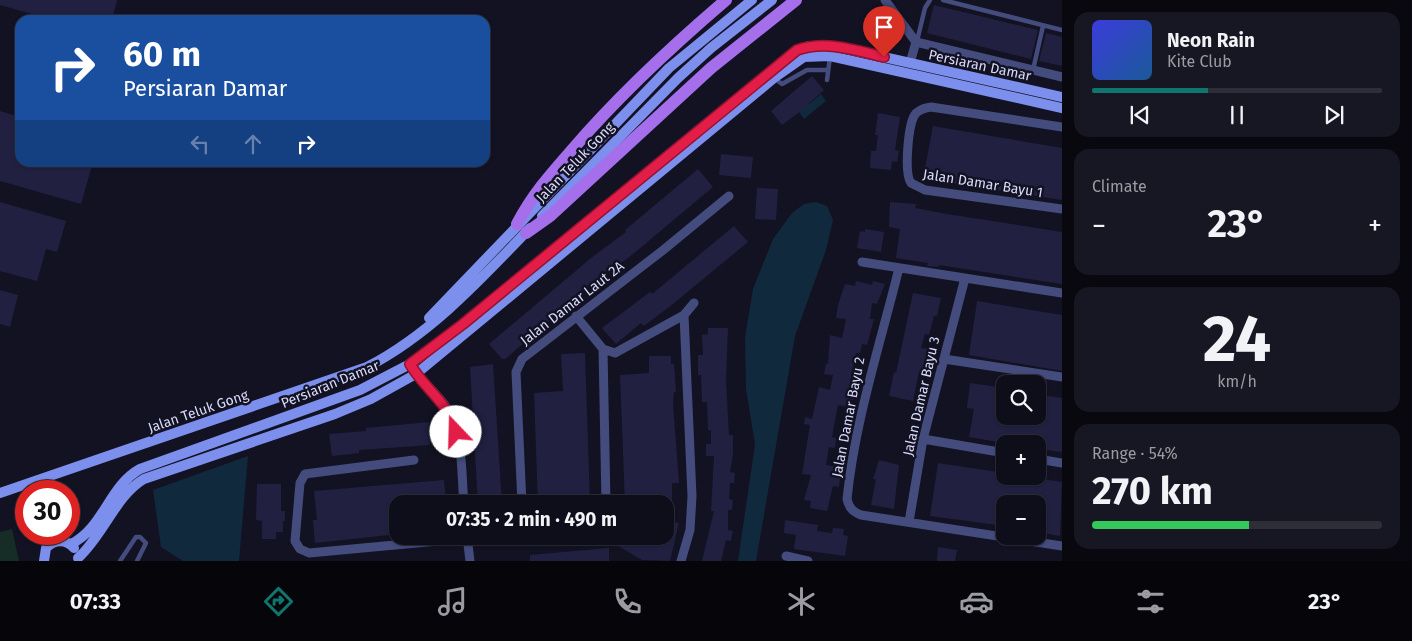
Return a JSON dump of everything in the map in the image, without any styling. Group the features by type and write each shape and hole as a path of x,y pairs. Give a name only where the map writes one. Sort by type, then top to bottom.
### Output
{"main road":[{"path":"522,228 532,197 601,116 636,81 726,0"},
{"path":"522,228 550,216 711,68 796,0"}],"street":[{"name":"Jalan Teluk Gong","path":"53,480 348,375 383,359 402,347 430,326 632,106 696,44 752,0"},
{"name":"Jalan Teluk Gong","path":"522,228 711,48 772,0"},
{"path":"885,0 916,42 1062,77"},
{"path":"910,63 916,42"},
{"name":"Persiaran Damar","path":"80,538 84,536 121,483 140,469 325,404 360,390 410,364 463,324 797,50 810,46 838,47 1062,97"},
{"name":"Persiaran Damar","path":"78,560 91,546 130,490 144,479 335,414 371,399 416,374 774,78 804,57 830,56 1062,108"},
{"name":"Jalan Damar Bayu 1","path":"1062,127 931,107 924,108 918,111 912,122 906,171 911,184 925,190 1062,210"},
{"name":"Jalan Damar Laut 2A","path":"522,495 516,381 518,366 529,352 662,251 729,196"},
{"path":"862,262 1062,293"},
{"name":"Jalan Damar Bayu 2","path":"899,268 854,445 847,500 848,506 856,513 1062,546"},
{"name":"Jalan Damar Bayu 3","path":"909,522 923,439 965,278"},
{"path":"576,316 603,349 615,353 684,315 694,303"},
{"path":"681,561 690,530 692,496 684,315"},
{"path":"603,349 606,495"},
{"path":"944,359 1062,377"},
{"path":"410,364 416,374 445,405 453,418 463,495"},
{"path":"923,439 996,452"},
{"path":"389,545 309,553 297,546 295,541 299,490 305,474 414,460"},
{"path":"1046,460 1062,463"},
{"name":"Jalan Teluk Gong","path":"0,493 15,490"},
{"path":"44,561 46,548 48,545"},
{"path":"71,545 78,560"},
{"path":"468,545 470,561"},
{"path":"786,556 808,561"}],"lane":[{"path":"916,42 925,8 930,0"},
{"path":"943,0 1062,30"},
{"path":"1033,70 1043,26"},
{"path":"827,80 830,56"},
{"path":"774,78 782,84 807,70 828,70"},
{"path":"120,561 136,537 140,536 146,542 137,561"}],"green space":[{"path":"12,529 19,561 0,561 0,532"}],"water":[{"path":"821,94 826,101 804,119 799,112"},
{"path":"816,202 827,206 833,220 826,250 795,336 756,561 738,561 755,444 746,389 745,337 753,289 773,239 792,213 804,204"},
{"path":"248,456 239,561 183,561 161,547 153,490"}],"building":[{"path":"0,0 117,0 113,15 35,15 0,5"},
{"path":"934,5 1038,30 1031,59 927,33"},
{"path":"1046,33 1062,37 1062,66 1039,61"},
{"path":"812,76 824,90 809,105 782,125 771,111"},
{"path":"0,111 15,116 15,167 92,167 81,204 0,181"},
{"path":"878,113 900,117 895,150 899,151 897,162 892,161 891,170 870,168 871,151 876,151 878,135 875,135"},
{"path":"933,126 1062,148 1062,200 923,179"},
{"path":"721,154 753,157 751,178 719,175"},
{"path":"698,169 713,187 633,254 584,291 505,359 502,359 489,344 591,258 626,232 625,230"},
{"path":"757,188 778,189 776,220 755,219"},
{"path":"0,202 66,221 57,252 46,249 37,281 0,271"},
{"path":"890,202 916,204 915,208 1062,232 1062,284 939,265 939,267 927,266 928,263 896,258 900,229 889,227"},
{"path":"734,226 748,242 673,304 644,326 641,323 616,344 602,328 650,292 652,294"},
{"path":"865,229 884,232 881,252 857,248 860,231 865,232"},
{"path":"856,281 872,285 873,281 885,284 877,304 872,303 870,319 874,319 867,345 862,344 860,353 856,353 849,387 856,388 853,400 850,400 848,407 838,405 832,437 836,438 835,448 829,447 826,465 837,467 836,476 840,477 839,487 833,486 827,511 810,508 811,501 804,500 811,475 802,474 810,425 804,424 805,417 812,419 819,387 830,390 833,375 824,374 826,364 828,364 830,335 842,338 846,319 836,318 838,305 845,284 855,286"},
{"path":"0,290 18,295 10,327 0,324"},
{"path":"913,293 941,298 937,316 934,316 929,335 925,334 921,348 928,349 923,372 919,372 913,401 889,396 894,372 896,373"},
{"path":"977,301 1062,315 1062,371 969,355"},
{"path":"708,328 728,328 726,381 729,435 733,435 733,455 730,472 735,473 734,483 730,483 729,499 733,500 732,510 728,510 728,530 733,531 731,541 726,540 721,561 702,561 714,511 711,511 714,456 706,456 706,444 711,444 711,430 708,430 707,402 702,402 701,375 698,375 698,355 703,355 702,335 708,334"},
{"path":"585,353 590,495 538,495 534,393 563,391 561,354"},
{"path":"649,356 671,356 671,364 674,364 676,392 674,392 673,404 679,483 672,483 672,495 625,495 620,375 649,373"},
{"path":"493,364 501,495 477,495 470,367"},
{"path":"970,383 996,387 996,425 1046,425 1046,396 1062,398 1062,452 1046,450 1046,435 996,435 996,442 969,437 974,409 967,408"},
{"path":"429,422 430,445 359,450 359,453 332,456 329,434 366,431 366,428"},
{"path":"879,460 899,465 894,509 871,505 876,479 873,479"},
{"path":"938,463 996,472 996,485 1046,485 1046,480 1062,482 1060,536 1046,533 1046,495 996,495 996,525 930,516"},
{"path":"444,480 445,495 389,495 389,535 315,543 313,520 317,520 314,491"},
{"path":"257,484 281,484 281,511 285,511 285,521 283,521 283,532 276,532 276,539 262,539 262,521 256,520"},
{"path":"785,520 818,525 817,531 832,533 833,528 844,529 843,535 848,536 845,556 794,549 796,535 784,533"},
{"path":"674,522 679,523 674,544"},
{"path":"617,545 674,545 670,561 642,560"},
{"path":"938,547 957,550 955,561 937,561"},
{"path":"609,548 609,561 530,561 530,555"}],"route":[{"path":"456,432 453,418 445,405 416,374 410,364 463,324 797,50 822,45 884,57"}]}
